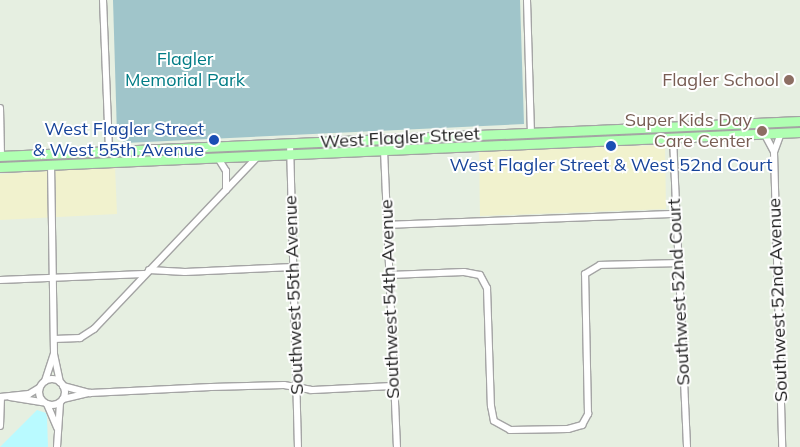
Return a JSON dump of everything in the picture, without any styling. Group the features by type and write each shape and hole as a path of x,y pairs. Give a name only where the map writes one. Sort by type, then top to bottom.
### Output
{"main road":[{"name":"West Flagler Street","path":"0,156 800,120"},
{"path":"673,138 704,125"},
{"path":"505,145 531,132"},
{"path":"532,144 552,132"},
{"name":"West Flagler Street","path":"0,167 800,132"},
{"path":"433,138 433,148"},
{"path":"258,156 274,144"},
{"path":"51,165 70,153"}],"street":[{"path":"103,0 109,151"},
{"path":"526,0 531,132"},
{"path":"0,108 0,156"},
{"name":"Southwest 52nd Avenue","path":"764,133 774,152"},
{"name":"Southwest 52nd Avenue","path":"781,133 774,152 782,447"},
{"name":"Southwest 52nd Court","path":"673,138 686,447"},
{"name":"Southwest 55th Avenue","path":"290,143 298,447"},
{"name":"Southwest 54th Avenue","path":"384,150 396,447"},
{"path":"54,339 80,338 89,333 258,156"},
{"path":"218,158 226,171 226,190"},
{"path":"51,165 54,354 61,384 62,401 57,428 57,447"},
{"path":"387,225 675,214"},
{"path":"390,275 464,272 480,275 487,288 491,412 499,426 510,430 568,429 586,422 588,406 583,285 587,272 600,265 678,263"},
{"path":"0,280 293,267"},
{"path":"10,397 39,388 45,381 54,354"},
{"path":"45,381 90,393"},
{"path":"0,426 0,397 45,403 62,401 90,393 275,385 311,390 394,386"},
{"path":"39,388 57,428"}],"shaded area":[{"path":"665,145 666,209 480,216 479,150"},
{"path":"115,167 117,214 0,220 0,174"},
{"path":"37,410 46,413 48,447 0,447"}],"green space":[{"name":"Flagler Memorial Park","path":"113,0 520,0 524,124 125,143 117,135"}],"place":[{"name":"Flagler School","path":"789,80"},
{"name":"Super Kids Day Care Center","path":"762,131"},
{"name":"West Flagler Street & West 55th Avenue","path":"214,140"},
{"name":"West Flagler Street & West 52nd Court","path":"611,146"}]}
